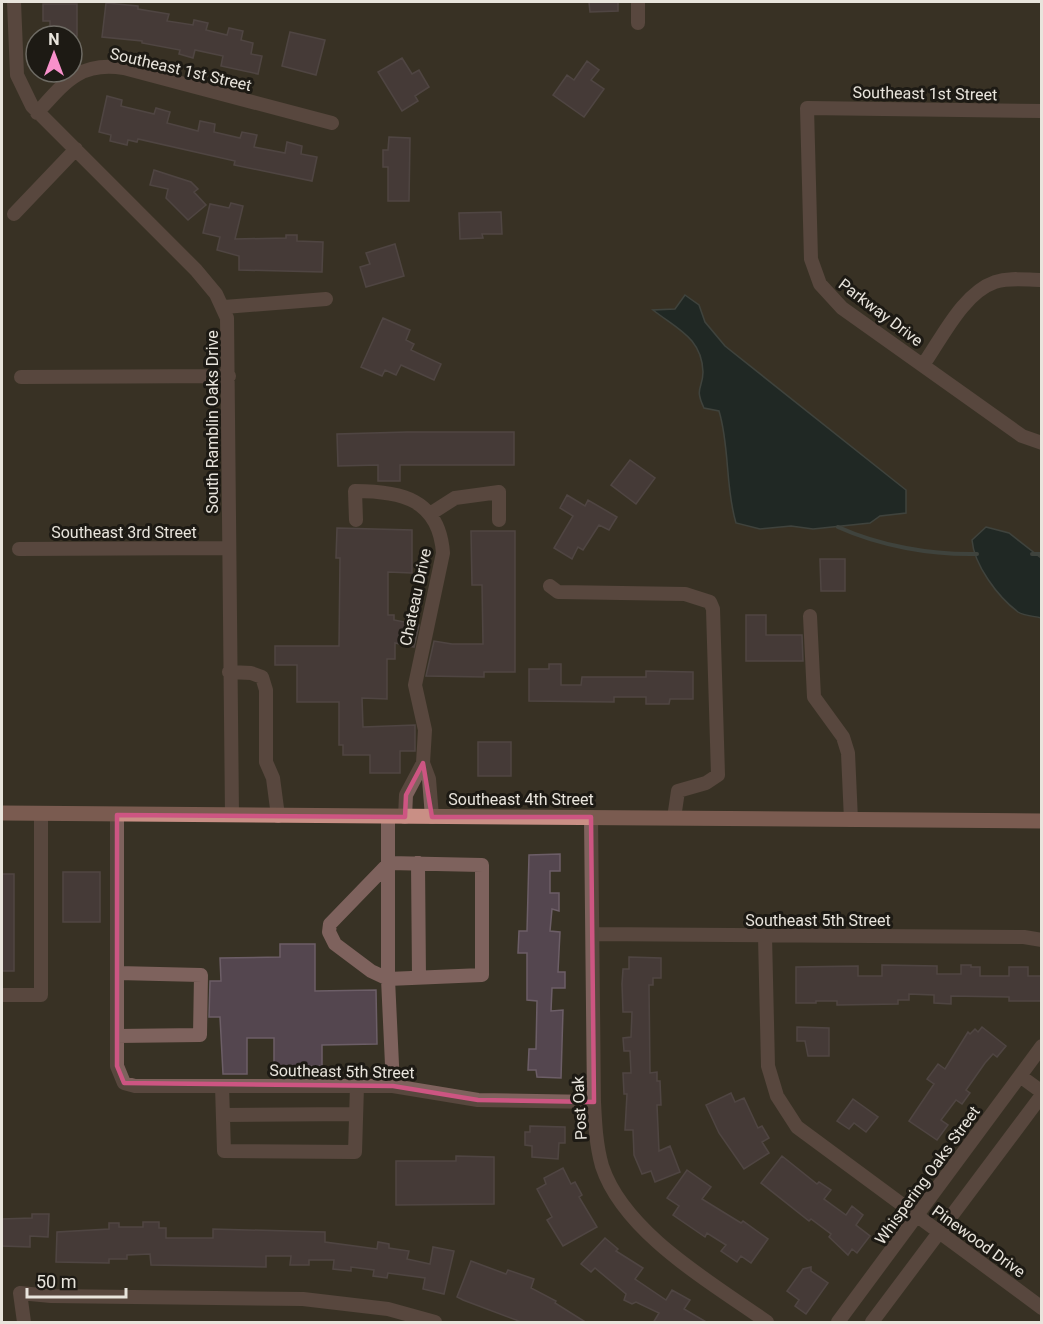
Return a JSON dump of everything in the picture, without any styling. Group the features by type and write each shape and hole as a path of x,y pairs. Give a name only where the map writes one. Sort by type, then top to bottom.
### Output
{"main road":[{"name":"Southeast 4th Street","path":"2,813 405,818 591,817 1041,821"}],"street":[{"name":"South Ramblin Oaks Drive","path":"14,2 16,75 37,112 196,270 224,307 229,332 229,672 232,815"},
{"path":"638,2 638,23"},
{"name":"Southeast 1st Street","path":"37,112 81,71 102,66 124,68 332,123"},
{"name":"Southeast 1st Street","path":"807,108 1041,111"},
{"name":"Parkway Drive","path":"807,108 810,242 814,272 830,298 1022,436 1041,443"},
{"path":"14,214 76,149"},
{"path":"923,365 957,315 982,290 993,283 1007,280 1041,280"},
{"path":"224,307 326,299"},
{"path":"21,376 229,376"},
{"path":"356,519 354,491 400,494 418,502 430,514 442,504 455,498 499,492 498,520"},
{"name":"Chateau Drive","path":"430,514 438,526 443,553 416,669 416,695 425,730 423,763 429,779 432,818"},
{"name":"Southeast 3rd Street","path":"20,549 229,548"},
{"path":"550,586 558,592 685,594 710,602 713,609 718,775 706,783 678,791 674,818"},
{"path":"810,616 814,697 820,709 843,737 848,753 851,820"},
{"path":"229,672 251,673 262,677 266,690 266,762 273,778 278,816"},
{"name":"Chateau Drive","path":"405,818 406,795 423,763"},
{"path":"2,995 41,995 41,814"},
{"path":"117,815 117,1036 200,1035 201,975 118,972"},
{"path":"388,817 388,979 393,1086"},
{"name":"Post Oak","path":"591,817 594,1102 598,1147 603,1167 624,1207 668,1250 766,1323"},
{"path":"389,863 478,863 484,869 482,975 388,979 371,971 335,944 329,932 330,924 389,863"},
{"path":"418,863 418,978"},
{"name":"Southeast 5th Street","path":"593,934 1024,937 1041,940"},
{"name":"Pinewood Drive","path":"765,936 766,1046 770,1075 777,1096 797,1127 1041,1308"},
{"name":"Southeast 5th Street","path":"117,1036 118,1072 124,1083 135,1086 393,1086 478,1100 594,1102"},
{"name":"Whispering Oaks Street","path":"838,1323 1041,1046"},
{"path":"872,1323 1041,1094 1020,1076"},
{"path":"222,1086 224,1151 355,1152 357,1086"},
{"path":"223,1115 356,1114"},
{"path":"24,1323 20,1293 51,1296 303,1299 388,1309 435,1323"}],"highlighted area":[{"path":"423,763 432,817 591,817 594,1102 478,1100 393,1086 124,1083 117,1066 117,815 405,817 406,795"}],"water":[{"path":"685,295 699,305 705,322 725,346 906,490 906,513 880,516 870,523 813,529 791,526 760,529 736,523 719,411 704,408 700,396 703,378 702,360 687,335 653,310 675,309"},
{"path":"986,527 1009,533 1041,558 1041,618 1018,612 988,580 977,560 972,540"}],"building":[{"path":"589,2 618,2 618,11 590,12"},
{"path":"106,3 138,6 138,9 169,14 167,21 193,25 194,20 208,23 206,30 227,35 229,28 243,31 241,40 253,43 251,54 262,56 258,74 221,66 223,56 195,50 193,58 179,54 180,50 142,43 142,41 102,37"},
{"path":"43,4 77,4 77,24 50,24 50,21 43,21"},
{"path":"290,32 325,40 316,75 282,66"},
{"path":"402,58 412,74 419,70 429,87 415,96 418,101 402,111 378,72"},
{"path":"587,61 599,70 591,80 604,89 584,117 553,95 567,75 574,80"},
{"path":"107,96 122,100 121,106 154,114 156,108 170,112 167,123 198,131 200,121 215,124 214,132 240,138 242,132 257,135 254,147 285,153 287,142 302,146 301,154 317,157 312,181 234,165 235,161 138,139 137,142 128,140 127,145 110,141 111,135 99,132"},
{"path":"389,137 410,138 409,201 388,201 388,167 383,167 383,150 388,150"},
{"path":"154,170 191,182 198,189 194,192 206,205 188,220 166,198 168,189 150,185"},
{"path":"231,203 243,206 235,239 286,238 286,235 297,235 297,241 323,242 322,272 239,270 239,256 217,250 220,237 203,233 210,204 229,208"},
{"path":"501,212 502,234 482,234 483,238 460,239 459,213"},
{"path":"395,244 404,276 366,287 360,267 370,264 366,253"},
{"path":"383,318 410,330 406,340 414,344 411,350 441,364 434,380 401,365 396,375 385,370 382,376 361,367"},
{"path":"514,432 514,465 400,465 400,481 378,481 378,465 338,466 337,434"},
{"path":"630,460 655,478 636,504 611,485"},
{"path":"567,495 585,506 588,500 617,517 609,530 599,525 583,550 578,547 572,559 554,548 573,516 560,508"},
{"path":"337,528 412,530 412,573 388,572 388,615 394,615 394,620 419,625 414,647 395,643 395,659 387,659 387,699 362,698 363,727 415,725 415,751 400,751 400,773 370,773 370,755 343,755 343,745 339,745 339,702 297,702 297,665 275,665 275,646 339,646 340,558 336,558"},
{"path":"471,531 515,531 515,672 484,672 484,677 426,676 434,641 452,644 483,644 482,585 472,585"},
{"path":"820,559 845,559 845,591 821,591"},
{"path":"746,615 766,615 766,635 802,635 803,661 746,661"},
{"path":"549,664 561,664 561,685 581,685 582,677 646,677 646,671 693,672 693,699 670,699 669,704 646,704 646,697 614,697 614,702 529,701 529,669 549,669"},
{"path":"478,742 511,742 511,776 478,776"},
{"path":"560,854 560,871 550,871 550,893 559,893 559,911 552,909 550,931 560,932 558,972 565,972 565,988 552,988 551,1011 563,1010 561,1078 537,1077 536,1070 528,1070 529,1049 536,1049 537,1001 527,1000 527,953 518,953 519,931 527,931 529,855"},
{"path":"63,872 100,872 100,922 63,922"},
{"path":"2,874 14,874 14,971 2,971"},
{"path":"280,944 315,944 315,991 376,990 377,1044 322,1045 322,1066 274,1067 274,1038 247,1038 247,1074 223,1074 220,1017 209,1017 210,981 221,981 220,958 280,957"},
{"path":"629,957 661,958 661,978 653,978 653,985 649,985 650,1073 657,1072 657,1081 660,1081 661,1105 657,1105 659,1151 670,1146 680,1172 655,1182 651,1171 642,1174 634,1155 633,1130 625,1130 627,1094 624,1094 623,1073 631,1073 630,1051 624,1051 623,1038 631,1037 632,1012 623,1012 622,984 623,969 629,969"},
{"path":"882,965 937,966 937,974 961,974 961,965 971,965 971,967 980,967 980,976 1009,976 1009,967 1028,967 1028,976 1041,976 1041,1001 1009,1001 1009,997 951,996 951,1004 934,1003 934,995 909,994 909,1000 898,1000 898,1004 837,1005 837,1001 796,1003 796,967 858,966 858,976 882,976"},
{"path":"797,1027 829,1028 829,1056 808,1056 805,1041 797,1041"},
{"path":"982,1027 1006,1046 997,1057 993,1054 985,1063 966,1090 970,1093 962,1104 956,1100 941,1120 948,1125 937,1140 909,1121 934,1084 927,1079 938,1064 945,1069 968,1032 970,1034 975,1029 978,1032"},
{"path":"731,1093 735,1102 744,1098 758,1128 762,1126 769,1138 762,1142 769,1153 744,1169 719,1133 706,1105"},
{"path":"853,1099 878,1117 866,1132 854,1123 849,1129 837,1121"},
{"path":"530,1126 565,1127 565,1143 559,1143 558,1159 532,1157 532,1146 525,1145 525,1132 530,1132"},
{"path":"456,1156 494,1157 494,1204 396,1205 396,1161 456,1161"},
{"path":"782,1156 817,1184 819,1182 831,1190 824,1199 846,1215 852,1206 863,1215 856,1225 870,1236 857,1253 852,1249 848,1255 829,1237 831,1234 811,1219 809,1221 761,1183"},
{"path":"563,1168 571,1184 575,1182 582,1195 579,1197 597,1227 563,1246 547,1220 552,1217 537,1189 546,1184 544,1178"},
{"path":"687,1170 711,1187 702,1199 741,1223 743,1221 768,1239 751,1263 741,1256 737,1262 721,1251 726,1245 707,1233 705,1237 673,1215 679,1206 667,1198"},
{"path":"32,1214 49,1214 48,1237 30,1236 30,1247 2,1246 2,1219 32,1218"},
{"path":"143,1222 159,1222 159,1228 166,1228 166,1238 213,1238 213,1229 325,1232 325,1242 377,1249 378,1242 389,1244 389,1248 409,1251 407,1259 430,1264 433,1247 454,1251 444,1294 423,1289 425,1278 388,1273 387,1278 373,1276 374,1270 351,1267 351,1271 333,1269 334,1260 309,1260 309,1265 290,1265 291,1256 266,1256 266,1267 151,1265 150,1254 127,1255 127,1259 109,1259 109,1263 56,1262 57,1232 109,1229 109,1223 119,1223 119,1227 143,1227"},
{"path":"605,1238 618,1249 616,1251 643,1268 635,1279 666,1300 672,1290 690,1300 684,1309 708,1323 653,1323 659,1313 636,1302 632,1304 624,1300 626,1294 595,1268 591,1272 581,1264"},
{"path":"471,1261 506,1274 508,1270 534,1279 531,1288 556,1301 555,1303 587,1323 524,1323 457,1297"},
{"path":"811,1267 811,1271 828,1283 806,1314 795,1306 799,1300 787,1291 803,1269"}],"waterway":[{"path":"838,527 854,534 906,548 942,553 977,554"},
{"path":"1032,554 1042,554"}]}
